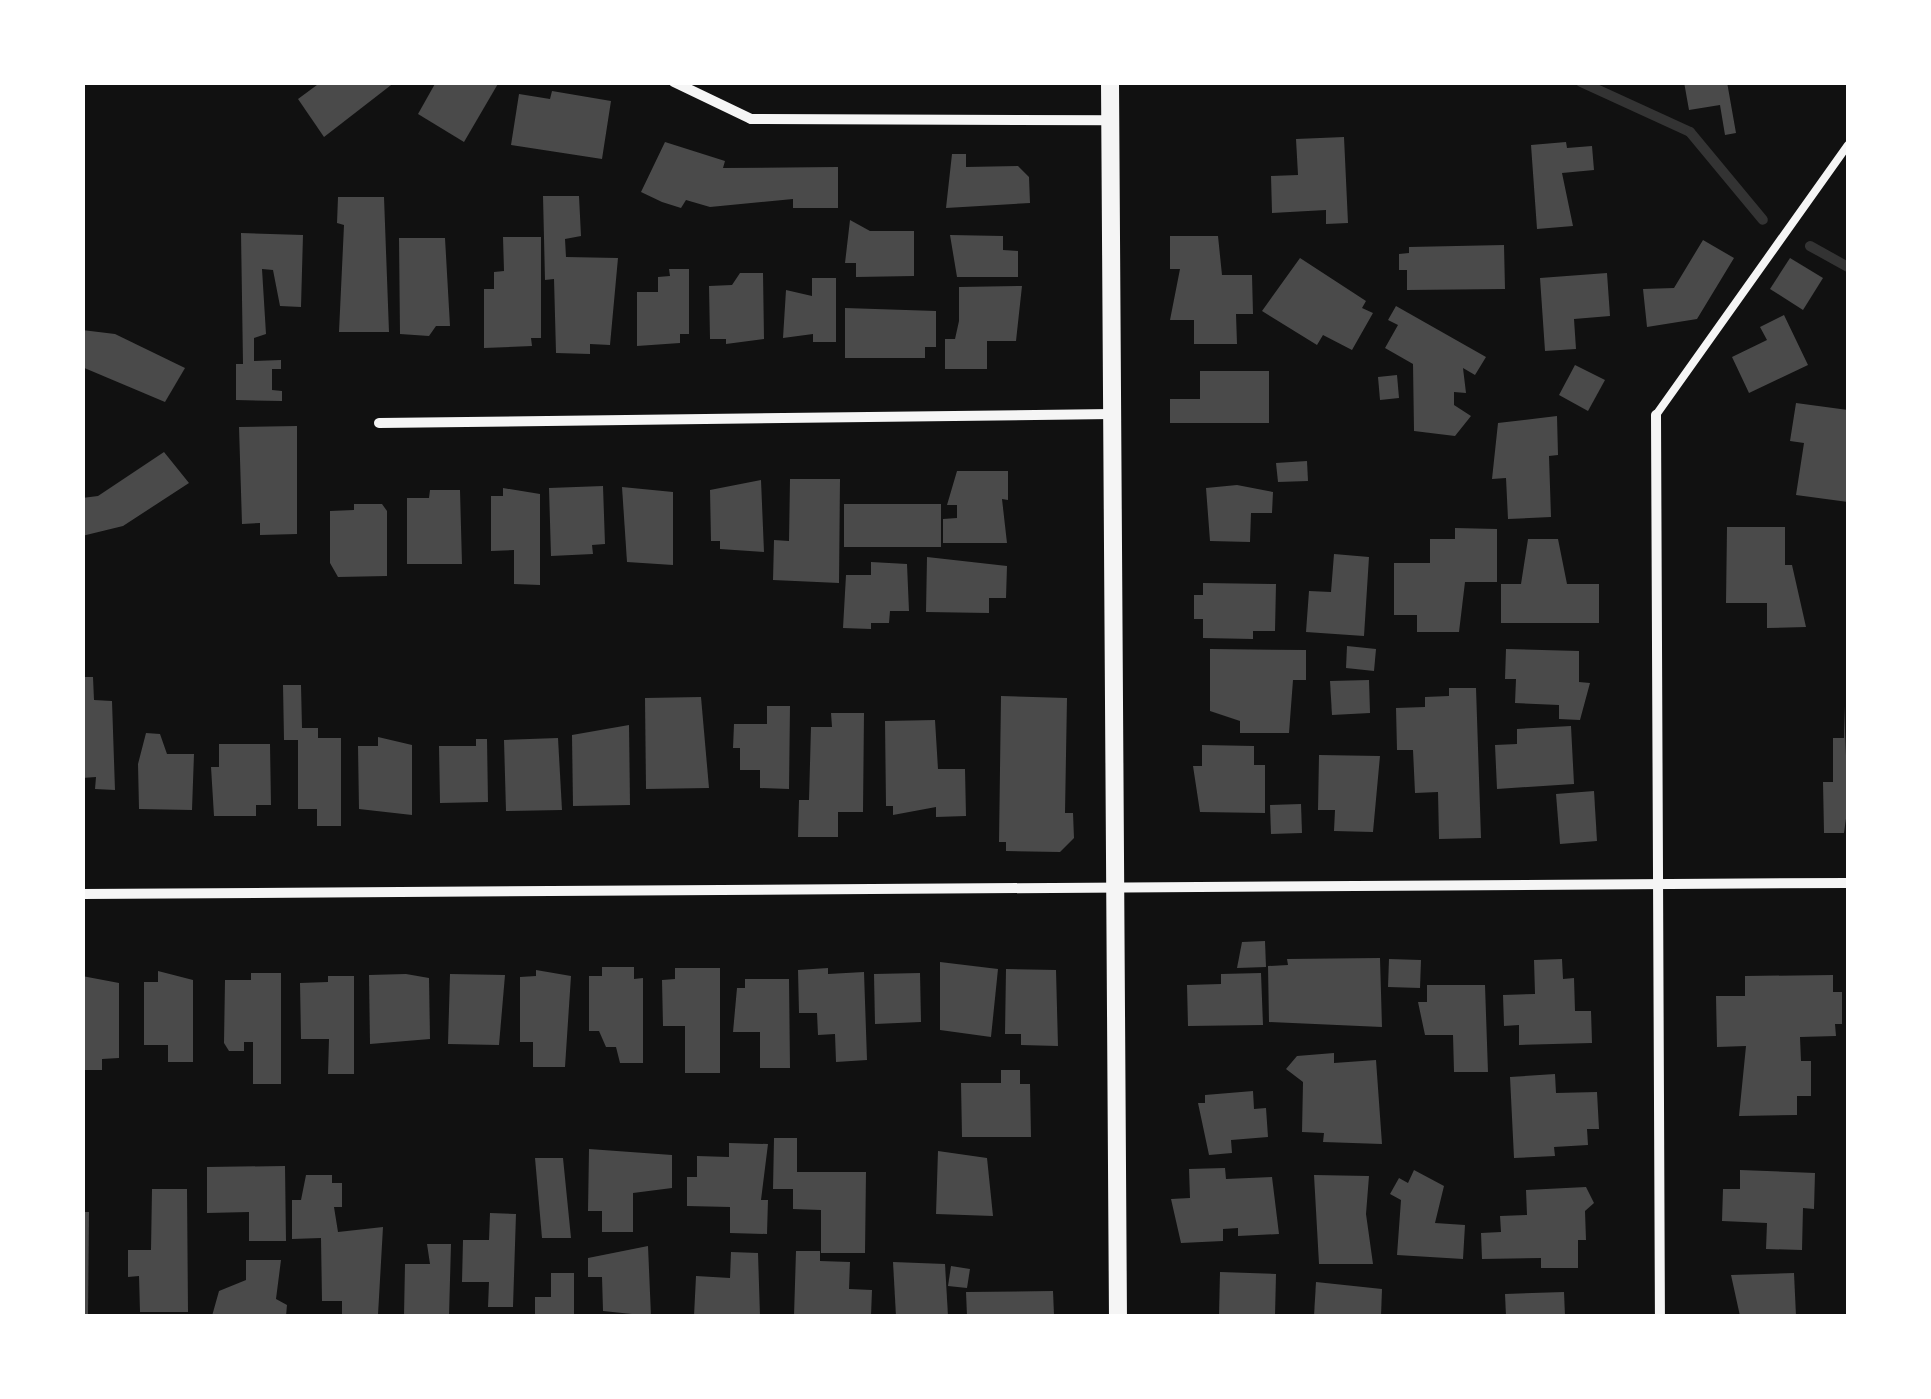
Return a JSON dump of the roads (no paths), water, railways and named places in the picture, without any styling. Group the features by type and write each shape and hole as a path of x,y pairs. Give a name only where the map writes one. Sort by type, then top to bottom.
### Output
{"street":[{"path":"674,82 751,120 1110,120"},
{"path":"1110,82 1118,1316"},
{"path":"379,423 1112,414"},
{"path":"1656,415 1660,1316"},
{"path":"82,894 1848,884"}],"lane":[{"path":"1656,415 1848,145"}],"waterway":[{"path":"1581,82 1690,132 1763,220"},
{"path":"1810,246 1848,267"}]}
